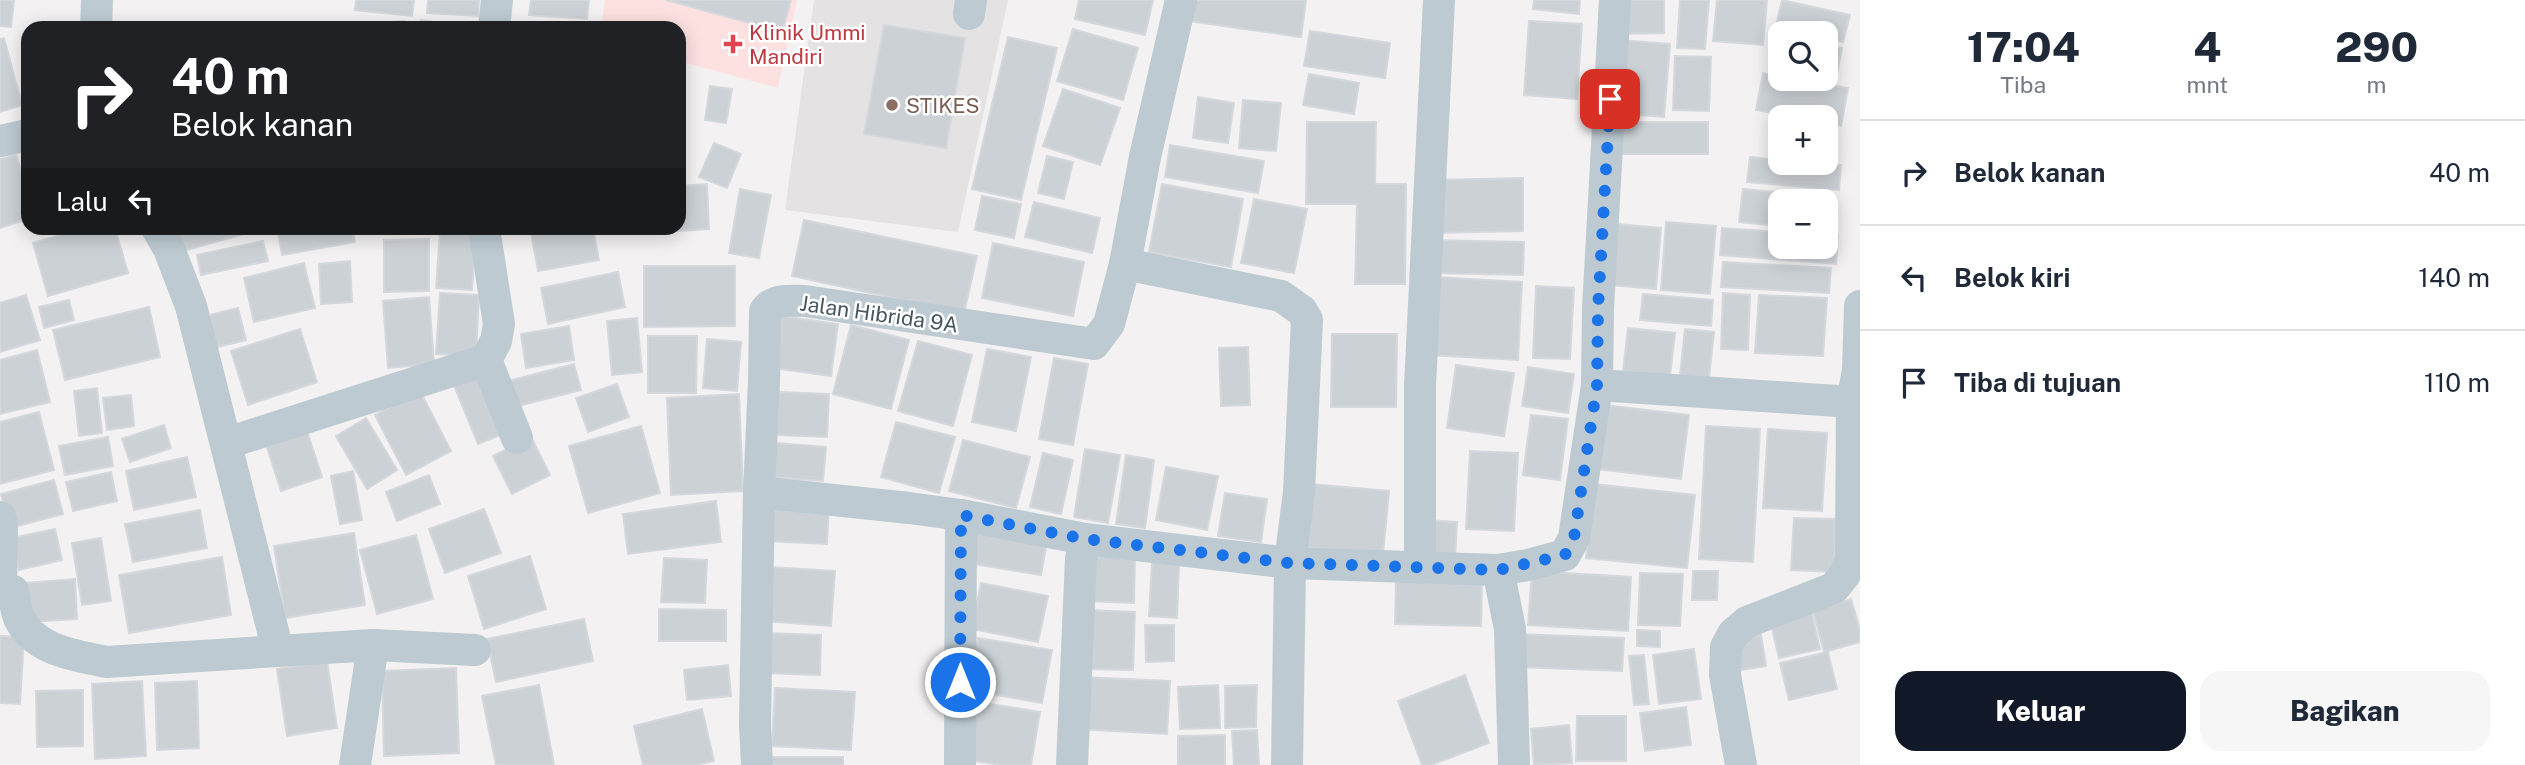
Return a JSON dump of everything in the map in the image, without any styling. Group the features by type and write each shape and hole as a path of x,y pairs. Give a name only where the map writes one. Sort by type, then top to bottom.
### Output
{"street":[{"path":"96,21 97,0"},
{"path":"495,21 498,0"},
{"name":"Jalan Hibrida 9A","path":"757,765 755,725 759,492 765,311 777,301 805,301 1094,344 1109,324 1125,264 1145,157 1181,0"},
{"path":"1420,568 1420,386 1439,0"},
{"path":"759,492 961,515 1085,539 1290,563 1498,570 1565,555 1574,538 1597,385 1598,309 1615,0"},
{"path":"0,141 21,136"},
{"path":"161,235 191,306 278,650"},
{"path":"227,443 486,360 496,341 499,324 485,235"},
{"path":"1125,264 1281,296 1301,311 1307,320 1299,492 1290,563 1287,765"},
{"path":"1741,765 1725,675 1726,647 1733,634 1747,622 1834,588 1845,574 1851,559 1852,402 1858,370 1860,306"},
{"path":"486,360 517,438"},
{"path":"1597,385 1852,402"},
{"path":"960,765 961,515"},
{"path":"0,516 0,587 13,591 19,618 35,640 66,653 106,662 373,645 475,650"},
{"path":"1072,765 1081,559 1085,539"},
{"path":"1498,570 1510,629 1514,765"},
{"path":"355,765 373,645"}],"shaded area":[{"name":"Klinik Ummi Mandiri","path":"605,0 797,0 778,88 686,63 686,21 602,21"},
{"name":"STIKES","path":"814,0 1008,0 958,232 785,210"}],"building":[{"path":"0,0 14,0 11,27 0,26"},
{"path":"356,0 414,0 412,16 355,10"},
{"path":"428,0 479,0 478,16 427,13"},
{"path":"531,0 589,0 587,19 529,15"},
{"path":"666,0 791,0 782,32"},
{"path":"1079,0 1153,0 1145,35 1075,19"},
{"path":"1191,0 1306,0 1301,37 1188,21"},
{"path":"1534,0 1580,0 1579,14 1533,9"},
{"path":"1622,0 1664,0 1664,33 1622,34"},
{"path":"1680,0 1709,0 1705,49 1677,48"},
{"path":"1717,0 1767,0 1763,45 1713,41"},
{"path":"1782,0 1850,15 1843,42 1838,41 1838,21 1777,21"},
{"path":"1529,21 1582,24 1577,99 1524,95"},
{"path":"884,25 965,38 946,148 864,134"},
{"path":"1073,29 1138,48 1123,100 1057,81"},
{"path":"1310,31 1390,43 1385,78 1304,66"},
{"path":"1008,37 1057,48 1021,200 972,189"},
{"path":"4,38 21,105 0,112 0,39"},
{"path":"1619,40 1670,44 1664,117 1613,113"},
{"path":"1838,47 1842,48 1838,69"},
{"path":"1675,56 1711,57 1709,111 1673,110"},
{"path":"1763,73 1768,74 1768,91 1838,91 1838,86 1848,88 1841,126 1838,125 1838,105 1768,105 1768,112 1756,110"},
{"path":"1309,74 1359,83 1354,114 1303,105"},
{"path":"710,86 732,89 726,123 705,120"},
{"path":"1063,89 1120,108 1100,165 1043,146"},
{"path":"1198,97 1234,103 1228,143 1193,138"},
{"path":"1243,100 1281,103 1276,151 1239,148"},
{"path":"1307,122 1376,122 1375,184 1406,184 1405,284 1355,284 1357,204 1306,204"},
{"path":"1613,122 1708,122 1708,154 1613,154"},
{"path":"714,143 741,154 727,188 699,177"},
{"path":"1170,145 1264,161 1258,193 1165,177"},
{"path":"16,155 21,171 21,221 0,228 0,159"},
{"path":"1047,156 1073,162 1064,199 1038,193"},
{"path":"1750,157 1768,159 1768,175 1838,175 1838,165 1841,165 1839,190 1747,182"},
{"path":"1523,178 1523,231 1436,233 1436,180"},
{"path":"707,184 709,229 686,231 686,186"},
{"path":"1162,184 1243,199 1231,267 1149,252"},
{"path":"740,189 771,195 759,258 729,253"},
{"path":"1743,189 1768,191 1768,225 1739,222"},
{"path":"982,196 1021,204 1014,238 975,230"},
{"path":"1254,199 1307,209 1294,273 1241,263"},
{"path":"1034,202 1100,218 1092,253 1025,237"},
{"path":"804,220 977,256 964,313 792,276"},
{"path":"1666,222 1716,226 1710,294 1661,290"},
{"path":"1616,224 1661,228 1656,289 1610,285"},
{"path":"1722,228 1768,231 1768,259 1720,255"},
{"path":"62,235 117,235 128,273 48,296 33,243"},
{"path":"171,235 240,235 176,253"},
{"path":"278,235 354,235 355,242 282,255"},
{"path":"440,235 476,235 472,290 436,288"},
{"path":"531,235 594,235 599,260 538,271"},
{"path":"429,239 429,291 384,292 384,240"},
{"path":"1431,240 1524,242 1523,275 1430,273"},
{"path":"263,241 268,261 201,275 197,255"},
{"path":"993,243 1084,262 1073,316 982,298"},
{"path":"1772,259 1836,259 1836,264"},
{"path":"350,261 352,302 321,304 319,264"},
{"path":"1723,262 1831,268 1829,293 1721,287"},
{"path":"304,263 315,308 254,322 244,278"},
{"path":"644,266 735,266 735,326 644,327"},
{"path":"618,272 625,307 548,324 541,288"},
{"path":"1435,277 1522,282 1518,360 1430,355"},
{"path":"1536,286 1574,288 1570,359 1533,358"},
{"path":"440,293 479,295 476,356 436,354"},
{"path":"1723,293 1750,295 1748,350 1721,349"},
{"path":"1643,294 1713,300 1711,326 1640,320"},
{"path":"26,295 40,340 0,352 0,303"},
{"path":"1759,295 1827,298 1823,356 1755,353"},
{"path":"429,297 434,364 388,368 383,301"},
{"path":"69,300 74,320 44,328 39,307"},
{"path":"149,307 160,357 65,380 53,330"},
{"path":"238,308 246,340 214,348 206,316"},
{"path":"781,316 838,324 831,376 773,368"},
{"path":"637,318 642,372 612,375 607,321"},
{"path":"851,325 909,340 891,409 833,394"},
{"path":"569,326 574,360 526,368 521,334"},
{"path":"1628,328 1675,333 1670,376 1623,371"},
{"path":"300,329 317,382 248,405 231,351"},
{"path":"1685,329 1714,332 1709,378 1680,375"},
{"path":"1332,334 1397,334 1396,407 1331,407"},
{"path":"648,336 697,336 696,393 648,393"},
{"path":"707,339 741,342 737,391 703,388"},
{"path":"918,341 972,355 953,426 898,411"},
{"path":"1248,347 1250,405 1221,406 1219,348"},
{"path":"987,349 1031,357 1016,431 972,422"},
{"path":"37,350 50,402 0,414 0,360"},
{"path":"1054,358 1088,364 1073,445 1039,439"},
{"path":"574,364 581,390 514,407 508,381"},
{"path":"1456,365 1514,373 1504,436 1447,428"},
{"path":"1528,367 1574,374 1568,413 1522,406"},
{"path":"482,371 508,432 478,444 453,383"},
{"path":"617,384 629,417 588,432 576,398"},
{"path":"97,388 102,433 79,436 74,391"},
{"path":"420,391 451,451 406,475 375,415"},
{"path":"779,392 829,394 827,437 777,435"},
{"path":"739,394 743,491 671,495 667,398"},
{"path":"131,395 134,426 107,430 103,398"},
{"path":"1604,405 1689,415 1681,479 1597,469"},
{"path":"39,412 54,470 0,484 0,422"},
{"path":"1531,415 1568,419 1560,480 1523,475"},
{"path":"366,418 397,470 367,489 336,436"},
{"path":"896,422 955,437 939,493 881,477"},
{"path":"164,425 171,448 130,462 122,439"},
{"path":"641,426 660,493 588,513 569,446"},
{"path":"1706,426 1760,429 1753,562 1699,559"},
{"path":"306,428 322,477 281,491 265,441"},
{"path":"1768,429 1827,433 1822,511 1763,508"},
{"path":"108,437 113,466 65,475 59,446"},
{"path":"531,437 550,475 512,494 493,456"},
{"path":"963,440 1030,457 1016,508 949,491"},
{"path":"775,443 826,447 823,481 772,477"},
{"path":"1085,449 1120,455 1108,523 1074,517"},
{"path":"1470,451 1518,453 1514,531 1466,529"},
{"path":"1043,453 1073,460 1061,514 1030,507"},
{"path":"1126,455 1154,460 1145,528 1116,524"},
{"path":"187,457 196,497 134,510 126,471"},
{"path":"1166,467 1218,476 1207,530 1156,520"},
{"path":"353,471 362,520 340,524 331,476"},
{"path":"111,472 117,501 73,511 66,482"},
{"path":"429,475 440,504 397,521 386,492"},
{"path":"54,480 63,514 10,528 1,494"},
{"path":"1310,484 1389,491 1383,554 1304,547"},
{"path":"1594,484 1695,495 1687,568 1586,558"},
{"path":"1225,493 1267,499 1261,542 1218,536"},
{"path":"716,501 721,542 628,554 623,514"},
{"path":"770,502 829,505 827,544 767,541"},
{"path":"484,509 501,553 445,573 429,529"},
{"path":"200,510 207,548 133,562 125,524"},
{"path":"1794,518 1837,519 1834,572 1791,570"},
{"path":"1426,520 1457,522 1455,559 1424,557"},
{"path":"969,523 1048,536 1041,575 961,562"},
{"path":"55,529 62,560 19,570 12,538"},
{"path":"354,533 365,605 285,618 274,546"},
{"path":"416,535 433,599 377,614 360,550"},
{"path":"101,538 111,601 82,605 72,543"},
{"path":"530,556 546,609 484,629 468,576"},
{"path":"1088,556 1135,557 1134,603 1086,601"},
{"path":"222,557 231,615 129,633 119,575"},
{"path":"664,558 707,560 705,603 661,602"},
{"path":"1152,562 1179,564 1177,618 1149,616"},
{"path":"769,567 835,571 831,626 764,621"},
{"path":"1532,571 1631,577 1628,631 1528,625"},
{"path":"1693,571 1718,571 1717,600 1692,600"},
{"path":"1640,573 1683,574 1680,626 1638,625"},
{"path":"75,579 77,619 28,622 26,583"},
{"path":"1396,580 1482,582 1481,626 1395,624"},
{"path":"981,583 1048,596 1038,642 972,629"},
{"path":"1851,599 1860,630 1860,642 1824,652 1813,611"},
{"path":"1810,606 1820,649 1779,658 1769,616"},
{"path":"659,609 726,610 726,641 659,641"},
{"path":"1088,610 1135,612 1133,670 1086,669"},
{"path":"584,619 593,661 496,682 487,639"},
{"path":"1145,625 1174,625 1174,661 1146,662"},
{"path":"1637,630 1660,631 1660,647 1637,646"},
{"path":"765,633 821,635 820,675 763,673"},
{"path":"1518,634 1624,638 1622,671 1517,667"},
{"path":"1761,635 1766,666 1735,671 1730,640"},
{"path":"0,636 24,637 20,704 0,703"},
{"path":"978,638 1052,650 1042,703 968,690"},
{"path":"1694,649 1701,699 1659,704 1653,655"},
{"path":"1828,652 1837,689 1789,700 1780,663"},
{"path":"1644,655 1649,704 1634,705 1629,656"},
{"path":"327,661 337,728 287,736 277,669"},
{"path":"728,665 731,696 687,700 684,670"},
{"path":"456,668 459,753 384,756 382,671"},
{"path":"1465,675 1489,743 1431,765 1422,765 1398,701"},
{"path":"1080,677 1170,681 1167,734 1078,729"},
{"path":"142,681 146,756 95,759 92,684"},
{"path":"197,681 199,748 157,750 155,683"},
{"path":"539,685 554,765 496,765 482,696"},
{"path":"1218,685 1220,728 1180,729 1178,687"},
{"path":"1257,685 1256,727 1225,728 1225,686"},
{"path":"775,688 855,692 851,750 772,746"},
{"path":"83,690 83,746 37,747 36,691"},
{"path":"978,702 1040,712 1031,765 1001,765 968,760"},
{"path":"1686,707 1691,745 1645,751 1640,713"},
{"path":"702,709 714,761 696,765 643,765 634,726"},
{"path":"1577,716 1626,716 1626,761 1576,761"},
{"path":"1569,725 1572,763 1534,765 1531,729"},
{"path":"1257,730 1259,765 1234,765 1232,731"},
{"path":"1225,735 1225,765 1178,765 1178,736"},
{"path":"772,757 843,757 843,765 772,765"}],"place":[{"name":"Klinik Ummi Mandiri","path":"733,44"},
{"name":"STIKES","path":"892,105"}],"route":[{"path":"960,682 961,515 1085,539 1290,563 1498,570 1565,555 1574,538 1597,385 1598,309 1610,99"}]}
